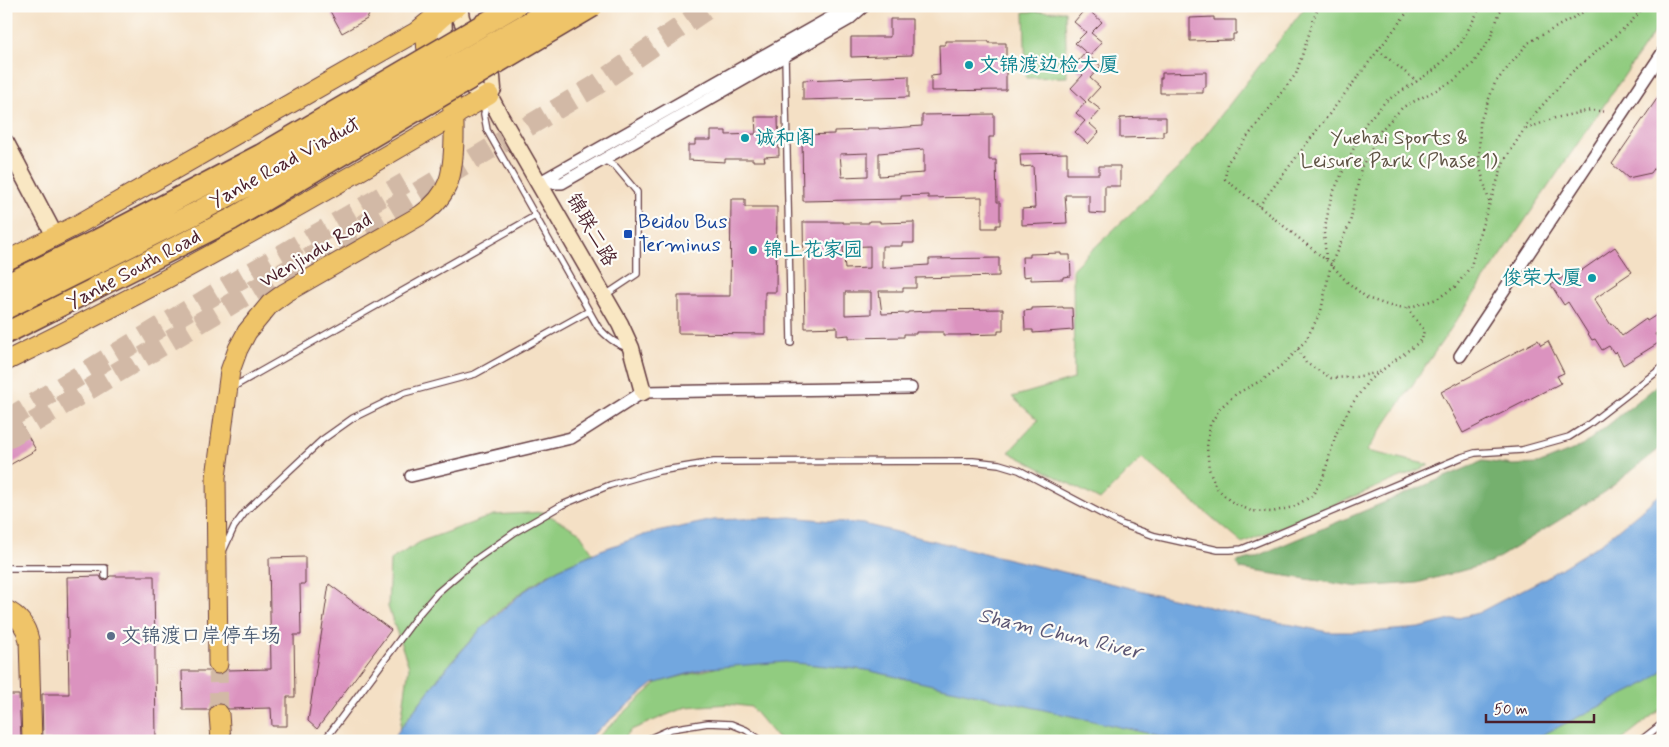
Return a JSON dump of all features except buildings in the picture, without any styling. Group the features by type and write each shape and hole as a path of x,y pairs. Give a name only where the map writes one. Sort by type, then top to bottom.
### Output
{"highway":[{"name":"Yanhe Road Viaduct","path":"6,284 96,241 260,155 515,6"},
{"name":"Yanhe Road Viaduct","path":"6,308 186,218 269,174 557,6"},
{"path":"6,333 232,219 593,6"}],"main road":[{"name":"Wenjindu Road","path":"218,664 216,477 226,391 238,349 247,332 270,304 285,293 421,215 439,200 451,176 454,116 450,99 429,59 426,48 427,35 434,24 449,8"},
{"path":"6,261 55,236 416,32 449,8"},
{"name":"Yanhe South Road","path":"6,361 171,278 489,95"},
{"path":"6,610 18,617 24,624 30,640 32,741"},
{"path":"219,714 221,741"}],"street":[{"path":"539,183 851,6"},
{"path":"539,183 562,184 848,20 864,6"},
{"path":"449,8 461,18 467,33 492,77 492,89 489,95 483,95 472,88 448,47 444,35 449,8"},
{"path":"1460,356 1663,52"},
{"name":"锦联二路","path":"489,95 620,324 631,348 643,392"},
{"path":"6,143 55,236"},
{"path":"411,476 571,438 643,392 911,388"}],"lane":[{"path":"783,44 785,56 791,343"},
{"path":"489,95 484,114 487,130 535,216 598,327 607,338 619,345 631,348"},
{"path":"591,154 616,167 637,192 637,274 604,296"},
{"path":"226,391 535,216"},
{"path":"217,576 225,546 239,519 334,431 353,418 404,394 475,374 590,311"},
{"path":"324,741 418,615 437,593 475,560 515,532 562,505 610,485 659,471 714,462 973,462 999,464 1019,470 1121,524 1156,536 1218,550 1242,549 1462,457 1475,453 1522,450 1569,437 1588,425 1663,367"},
{"path":"6,568 105,568 105,576"},
{"path":"644,741 671,729 708,723 731,724 746,730 762,741"},
{"path":"1640,741 1663,723"}],"path":[{"path":"1318,6 1296,74 1227,163 1225,179 1326,259 1346,281 1366,298 1390,306 1407,308 1437,299 1456,286 1471,266 1479,235 1504,161 1532,117 1572,72 1629,24 1645,6"},
{"path":"1259,206 1412,6"},
{"path":"1326,259 1324,233 1330,197 1365,124 1386,101 1434,70 1461,43 1480,6"},
{"path":"1407,308 1424,330 1422,340 1369,380 1336,434 1322,478 1312,496 1293,507 1272,512 1251,511 1230,502 1216,487 1209,469 1207,447 1210,425 1220,408 1236,394 1264,379 1287,361 1306,340 1321,311 1331,264 1350,222 1361,168 1381,130 1403,107 1452,82 1472,66 1490,39 1502,6"},
{"path":"1490,202 1479,164 1480,122 1495,83 1528,43 1594,6"},
{"path":"1378,50 1417,82"},
{"path":"1525,129 1555,118 1591,110 1621,114"},
{"path":"1298,349 1306,363 1331,378 1355,377 1378,373"}],"green space":[{"name":"Yuehai Sports & Leisure Park (Phase 1)","path":"1306,6 1663,6 1663,19 1367,451 1430,465 1242,543 1142,458 1100,500 1009,452 1038,420 1012,397 1074,379 1073,268 1183,164"},
{"path":"1065,11 1067,77 1026,78 1024,12"},
{"path":"1663,381 1663,446 1605,492 1490,563 1417,583 1359,587 1240,569 1236,562 1252,558 1483,461 1513,465 1538,464 1582,446"},
{"path":"543,512 579,532 593,553 558,569 534,584 491,619 452,662 400,729 409,667 388,607 390,560 422,541 494,515"},
{"path":"1663,646 1663,707 1620,741 1498,741"},
{"path":"759,657 852,664 1213,741 790,741 777,738 751,707 729,704 686,707 631,730 622,741 593,741 658,682"}],"water":[{"name":"Sham Chun River","path":"1663,492 1663,670 1647,683 1528,741 1182,741 866,670 785,662 708,668 653,684 585,741 391,741 443,672 480,630 523,592 558,569 601,550 647,534 714,520 791,517 863,524 1247,616 1328,632 1370,632 1419,628 1478,613 1547,577 1603,542"}],"tunnel":[{"path":"6,439 595,86 711,6"},
{"path":"6,420 235,282 405,183"},
{"path":"218,664 219,714"}],"place":[{"name":"文锦渡边检大厦","path":"969,65"},
{"name":"诚和阁","path":"745,138"},
{"name":"Beidou Bus Terminus","path":"628,234"},
{"name":"锦上花家园","path":"753,250"},
{"name":"俊荣大厦","path":"1592,278"},
{"name":"文锦渡口岸停车场","path":"111,636"}]}
